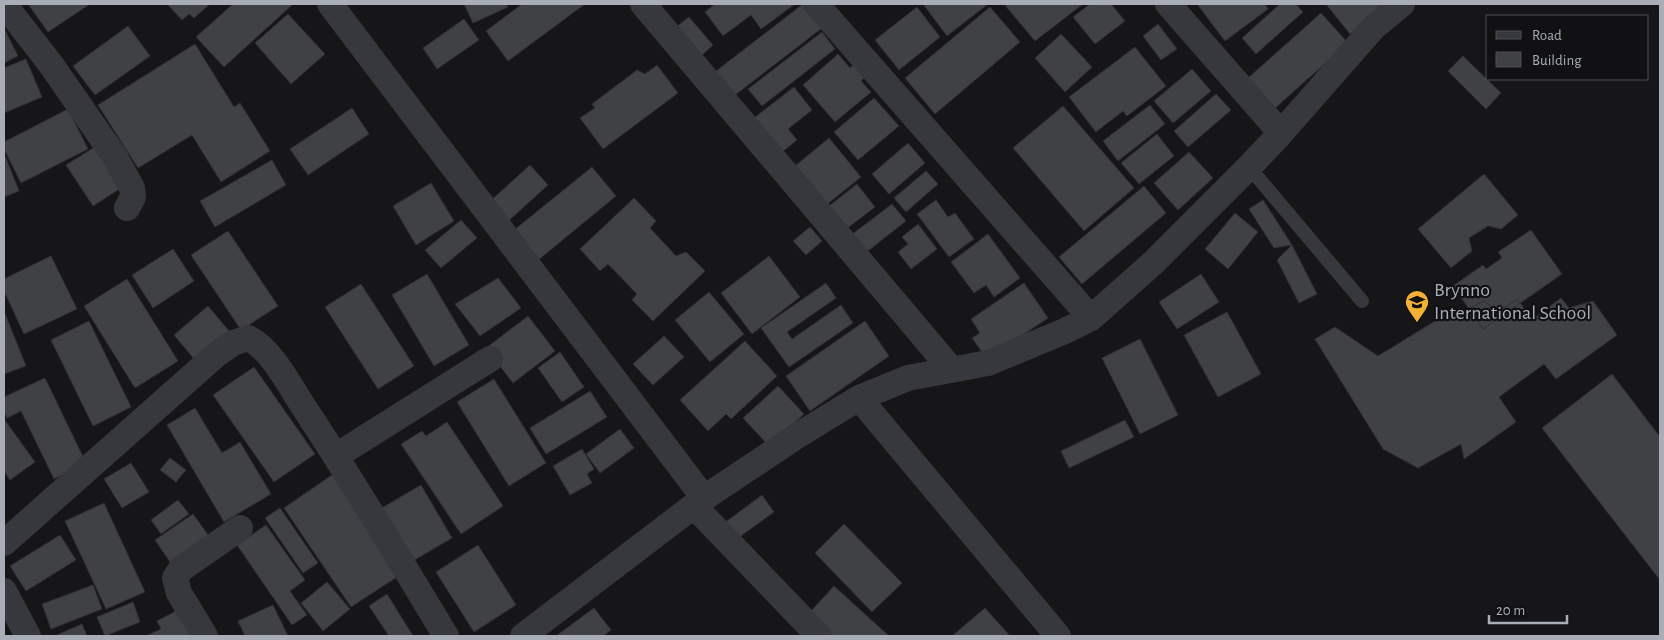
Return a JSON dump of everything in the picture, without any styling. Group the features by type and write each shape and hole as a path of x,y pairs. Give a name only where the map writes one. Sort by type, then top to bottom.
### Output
{"street":[{"path":"4,4 52,66 115,157 132,188 133,198 127,208"},
{"path":"330,4 699,502 819,636"},
{"path":"643,4 952,370"},
{"path":"816,4 1091,318"},
{"path":"1168,4 1281,133"},
{"path":"523,636 699,502 797,436 859,398 908,378 988,363 1091,318 1154,262 1249,167 1374,27 1402,4"},
{"path":"4,542 217,354 248,338 256,341 270,357 336,456 446,636"},
{"path":"336,456 490,359"},
{"path":"859,398 1058,636"},
{"path":"205,636 179,593 175,578 181,569 240,528"},
{"path":"4,591 28,636"}],"lane":[{"path":"1249,167 1362,301"}],"building":[{"path":"28,4 90,4 48,32"},
{"path":"167,4 210,4 194,18 189,14 182,20"},
{"path":"233,4 293,4 224,67 196,37"},
{"path":"464,4 506,4 508,7 473,23"},
{"path":"522,4 585,4 508,61 486,31"},
{"path":"715,4 795,4 761,29 751,15 723,36 705,12"},
{"path":"803,4 822,28 730,99 711,75"},
{"path":"923,4 988,4 947,36"},
{"path":"1004,4 1083,4 1035,41"},
{"path":"1090,4 1111,4 1125,21 1095,44 1073,17"},
{"path":"1197,4 1265,4 1268,9 1225,41"},
{"path":"1280,4 1296,4 1303,12 1256,54 1242,38"},
{"path":"1326,4 1396,4 1372,17 1350,34"},
{"path":"917,7 940,37 899,70 875,40"},
{"path":"990,7 1020,42 935,114 905,78"},
{"path":"1321,13 1348,43 1274,109 1247,79"},
{"path":"288,14 325,54 291,84 255,43"},
{"path":"689,17 713,45 700,57 675,28"},
{"path":"464,19 479,40 437,69 423,48"},
{"path":"1158,24 1177,49 1161,60 1143,36"},
{"path":"128,26 150,56 95,95 73,66"},
{"path":"4,28 18,56 4,63"},
{"path":"822,32 835,49 762,106 748,89"},
{"path":"1061,34 1092,67 1065,92 1035,58"},
{"path":"195,44 234,107 240,103 270,151 221,182 192,135 138,168 98,105"},
{"path":"1135,47 1166,86 1127,116 1123,111 1096,132 1069,97"},
{"path":"838,54 850,68 859,60 870,72 861,81 871,92 835,122 803,85"},
{"path":"1463,56 1501,93 1486,109 1448,71"},
{"path":"26,59 42,97 4,113 4,68"},
{"path":"657,65 678,93 603,149 580,118 595,108 592,104 637,70 645,74"},
{"path":"1192,69 1211,91 1173,123 1154,101"},
{"path":"794,87 812,110 788,129 797,140 777,156 750,121"},
{"path":"1216,94 1231,110 1188,147 1174,131"},
{"path":"874,98 899,126 858,160 834,132"},
{"path":"1150,105 1165,124 1118,161 1103,141"},
{"path":"1063,106 1134,188 1084,231 1013,148"},
{"path":"352,108 369,134 308,175 290,149"},
{"path":"68,109 88,149 21,183 4,149 4,142"},
{"path":"1157,134 1174,156 1139,184 1121,163"},
{"path":"829,138 861,177 826,205 795,166"},
{"path":"908,143 925,163 889,194 872,174"},
{"path":"98,145 124,186 93,206 66,165"},
{"path":"1189,152 1213,178 1178,210 1154,183"},
{"path":"4,153 19,191 4,197"},
{"path":"272,160 286,185 215,227 200,201"},
{"path":"530,165 548,185 505,224 487,204"},
{"path":"592,167 616,196 537,261 513,231"},
{"path":"926,171 938,184 906,212 894,198"},
{"path":"1484,174 1518,215 1501,229 1488,226 1469,238 1472,251 1451,268 1418,229"},
{"path":"431,183 454,221 416,245 393,206"},
{"path":"857,184 875,207 841,233 824,210"},
{"path":"1144,186 1166,213 1082,284 1059,257"},
{"path":"634,198 656,221 650,228 676,256 686,252 705,271 653,321 632,300 637,294 608,264 600,271 580,249"},
{"path":"936,200 948,217 955,213 974,239 949,257 917,214"},
{"path":"1263,200 1292,245 1274,248 1249,209"},
{"path":"892,204 906,221 864,254 850,236"},
{"path":"1235,213 1258,232 1228,269 1205,249"},
{"path":"461,220 477,238 441,268 425,250"},
{"path":"918,224 937,249 911,269 898,252 908,244 902,237"},
{"path":"810,227 822,241 806,255 793,241"},
{"path":"1531,230 1562,274 1483,329 1453,286 1483,265 1486,269 1502,258 1498,252"},
{"path":"228,231 278,306 241,330 191,255"},
{"path":"988,234 1020,278 994,297 986,285 974,293 951,262"},
{"path":"1292,245 1317,294 1299,303 1277,260"},
{"path":"173,249 194,281 153,308 132,275"},
{"path":"51,256 77,309 24,334 4,291 4,279"},
{"path":"769,256 800,297 752,334 721,293"},
{"path":"427,274 469,345 434,366 392,295"},
{"path":"1201,274 1219,302 1177,329 1159,302"},
{"path":"498,278 521,308 480,336 455,304"},
{"path":"127,279 178,361 135,388 84,306"},
{"path":"826,283 836,298 787,332 792,339 841,305 853,323 789,367 761,328"},
{"path":"1024,283 1048,318 987,359 972,338 980,333 971,319"},
{"path":"361,284 414,366 378,389 325,307"},
{"path":"709,292 744,334 710,362 675,320"},
{"path":"1561,298 1569,308 1593,301 1617,335 1556,379 1544,364 1499,397 1516,422 1464,459 1461,444 1418,468 1383,449 1315,339 1335,327 1378,356 1450,312 1458,314 1484,301 1499,312 1517,299 1533,319"},
{"path":"208,306 235,338 200,366 174,335"},
{"path":"4,311 26,366 4,374"},
{"path":"1227,312 1261,374 1218,397 1184,335"},
{"path":"528,316 555,351 513,383 486,348"},
{"path":"89,321 131,407 93,426 51,340"},
{"path":"865,321 889,356 810,411 786,376"},
{"path":"664,336 684,357 653,385 633,364"},
{"path":"1140,339 1178,415 1140,434 1102,358"},
{"path":"745,341 777,376 731,419 726,414 708,431 680,400"},
{"path":"560,352 584,387 562,402 538,368"},
{"path":"254,367 315,454 274,482 213,395"},
{"path":"1612,374 1660,437 1660,580 1542,428"},
{"path":"45,378 86,463 54,479 21,411 7,418 4,411 4,397"},
{"path":"494,379 546,463 509,486 457,402"},
{"path":"778,386 804,414 769,446 743,418"},
{"path":"590,391 607,417 546,454 530,428"},
{"path":"195,408 222,453 240,442 271,494 224,522 167,425"},
{"path":"4,419 35,462 10,480 4,471"},
{"path":"1125,420 1134,437 1069,468 1061,451"},
{"path":"447,422 503,506 461,534 401,444 422,431 426,436"},
{"path":"620,429 634,448 600,473 586,454"},
{"path":"582,449 594,469 587,474 592,483 570,495 553,466"},
{"path":"170,458 186,470 176,482 160,470"},
{"path":"131,463 149,492 122,508 104,479"},
{"path":"332,475 400,575 351,607 284,508"},
{"path":"421,485 452,538 411,562 380,509"},
{"path":"762,495 774,512 731,543 719,527"},
{"path":"178,500 189,514 161,534 151,520"},
{"path":"104,503 145,592 106,609 65,521"},
{"path":"280,508 318,563 303,573 265,518"},
{"path":"193,514 211,539 172,565 155,540"},
{"path":"844,524 902,583 872,612 815,553"},
{"path":"266,525 305,580 290,591 307,615 292,625 237,545"},
{"path":"60,535 76,560 26,591 10,566"},
{"path":"478,545 516,605 474,632 436,572"},
{"path":"327,582 350,609 323,631 301,603"},
{"path":"93,585 102,609 51,629 42,604"},
{"path":"834,586 889,636 820,636 811,611"},
{"path":"387,594 413,636 389,636 369,606"},
{"path":"133,602 140,622 105,636 97,617"},
{"path":"273,605 288,636 245,636 238,621"},
{"path":"594,608 611,630 603,636 556,636"},
{"path":"985,608 1010,636 952,636"},
{"path":"180,609 192,634 187,636 146,636 161,629 157,621"},
{"path":"82,624 87,636 57,635"}],"place":[{"name":"Brynno International School","path":"1417,323"}]}
